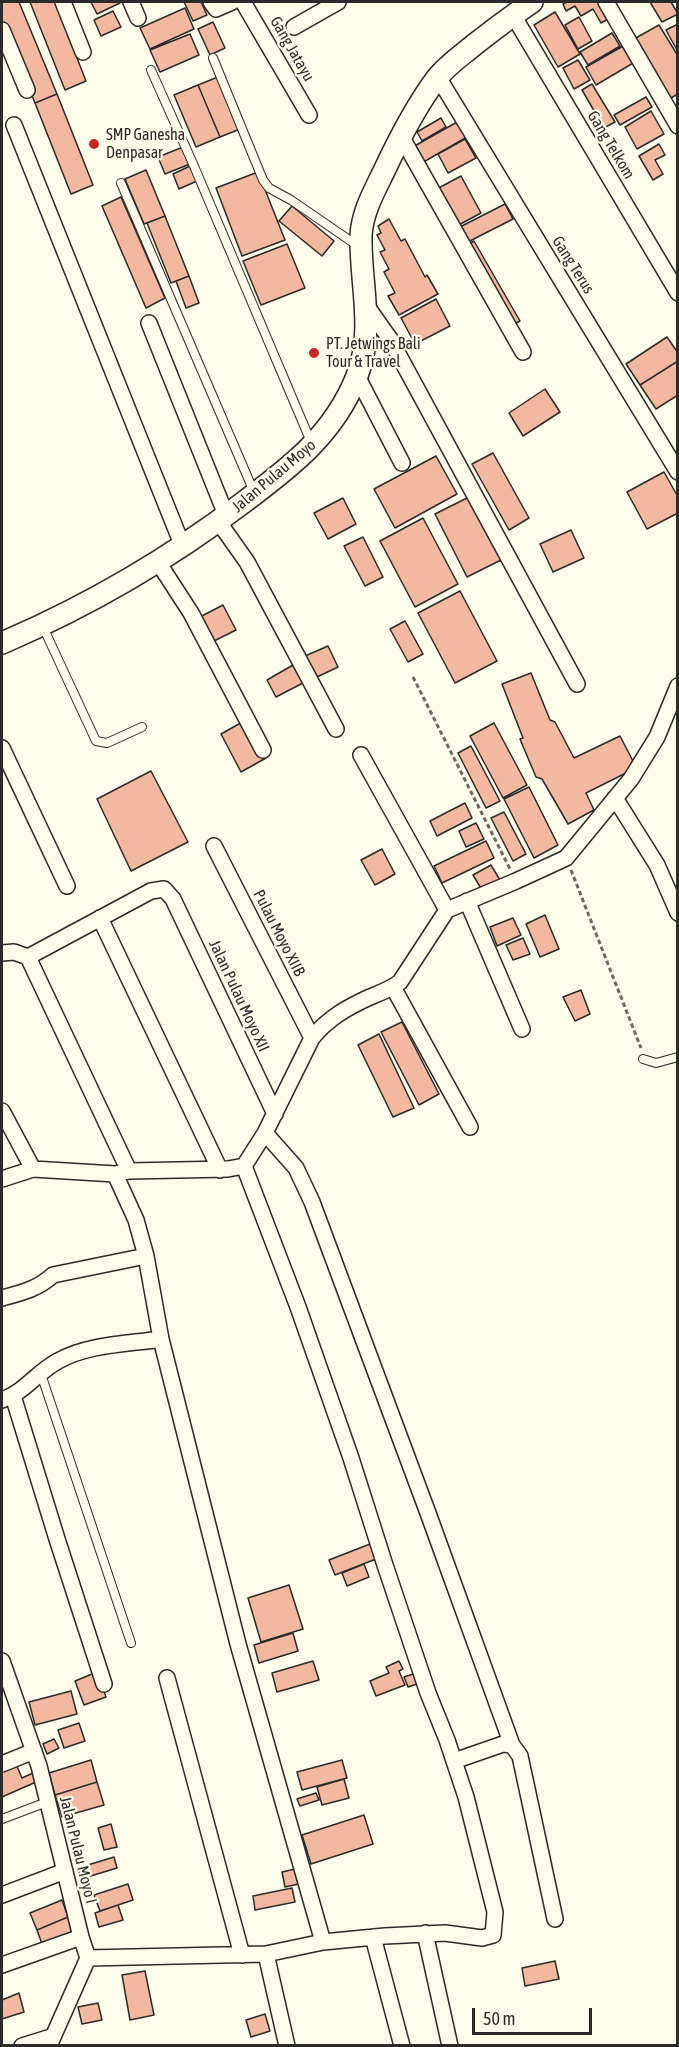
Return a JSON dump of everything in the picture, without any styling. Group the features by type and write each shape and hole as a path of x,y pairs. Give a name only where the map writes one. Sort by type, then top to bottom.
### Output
{"street":[{"path":"63,2 83,52"},
{"path":"131,2 138,18"},
{"path":"212,2 216,9 232,2"},
{"name":"Gang Jatayu","path":"243,2 309,115"},
{"path":"294,27 338,2"},
{"name":"Jalan Pulau Moyo","path":"2,643 108,592 183,547 255,494 312,446 330,426 357,376 366,340 361,237 370,201 401,136 438,77 455,61 532,2"},
{"path":"606,2 678,126"},
{"name":"Gang Telkom","path":"513,15 678,293"},
{"path":"2,30 27,90"},
{"name":"Gang Terus","path":"438,77 678,472"},
{"path":"14,125 183,547"},
{"path":"401,136 524,352"},
{"path":"366,305 390,339 577,684"},
{"path":"149,323 222,518 336,729"},
{"path":"357,376 402,462"},
{"path":"159,562 191,613 262,750"},
{"path":"470,1127 397,994 400,982 447,910 566,858 631,779 657,738 678,686"},
{"path":"2,748 67,886"},
{"path":"361,755 447,910"},
{"path":"615,798 657,865 678,913"},
{"name":"Pulau Moyo XIIB","path":"214,846 312,1038"},
{"name":"Jalan Pulau Moyo XII","path":"100,918 151,891 164,889 169,893 275,1114"},
{"path":"467,901 522,1029"},
{"path":"27,957 100,918 220,1170"},
{"path":"2,953 14,952 27,957 122,1181 136,1220 146,1256 161,1339 238,1644 323,1942"},
{"path":"2,1179 33,1169 122,1181 244,1166 265,1133 312,1038 326,1022 354,1005 397,994"},
{"path":"2,1111 33,1169"},
{"path":"265,1133 296,1168 312,1202 512,1745 520,1756 555,1919"},
{"path":"22,2046 50,2042 88,1958 266,1954 323,1942 425,1933 482,1938 490,1937 495,1930 495,1912 454,1761 428,1693 351,1458 298,1307 244,1166"},
{"path":"2,1298 29,1291 43,1284 52,1275 146,1256"},
{"path":"104,1684 57,1539 7,1398 54,1362 74,1353 161,1339"},
{"name":"Jalan Pulau Moyo I","path":"2,1661 4,1679 34,1751 88,1958"},
{"path":"168,1678 242,1955"},
{"path":"454,1761 503,1744 512,1745"},
{"path":"2,1764 34,1751"},
{"path":"2,1895 65,1871"},
{"path":"425,1933 450,2046"},
{"path":"2,1965 81,1936"},
{"path":"373,1937 402,2046"},
{"path":"266,1954 287,2046"}],"lane":[{"path":"213,58 263,180 269,188 291,200 362,248"},
{"path":"151,70 312,446"},
{"path":"121,183 255,494"},
{"path":"42,625 96,741 107,743 142,727"},
{"path":"643,1059 656,1063 678,1057"},
{"path":"41,1374 131,1643"},
{"path":"2,1819 47,1802"}],"path":[{"path":"413,677 516,881"},
{"path":"566,858 642,1051 643,1059"}],"building":[{"path":"2,2 19,2 57,94 35,103 2,22"},
{"path":"30,2 55,2 86,81 65,90"},
{"path":"91,2 119,2 120,3 97,14"},
{"path":"184,2 201,2 207,15 193,21"},
{"path":"601,2 610,18 601,23 593,9 581,16 575,6 566,11 563,4"},
{"path":"650,2 671,2 678,14 662,22"},
{"path":"185,8 194,29 150,49 140,28"},
{"path":"113,11 121,27 101,36 94,20"},
{"path":"555,12 580,54 558,67 534,25"},
{"path":"579,17 592,41 578,49 565,25"},
{"path":"213,22 225,48 210,55 198,29"},
{"path":"678,24 678,52 666,30"},
{"path":"659,25 678,56 678,94 669,99 634,39"},
{"path":"612,33 620,46 588,65 580,52"},
{"path":"190,34 199,55 160,72 150,50"},
{"path":"625,45 635,62 596,85 586,67"},
{"path":"578,60 590,80 574,89 563,68"},
{"path":"218,77 240,129 220,137 198,85"},
{"path":"592,84 615,122 604,128 582,90"},
{"path":"198,85 220,137 196,147 174,95"},
{"path":"57,94 93,185 71,194 35,103"},
{"path":"646,97 652,107 620,125 614,115"},
{"path":"651,111 664,134 637,149 625,127"},
{"path":"441,118 446,127 422,141 417,132"},
{"path":"459,121 467,137 420,164 411,148"},
{"path":"465,139 476,158 448,173 438,154"},
{"path":"659,144 665,155 655,160 663,174 653,180 639,156"},
{"path":"183,147 190,164 165,174 158,157"},
{"path":"190,166 197,181 179,189 173,174"},
{"path":"146,170 165,216 144,224 125,179"},
{"path":"258,172 285,240 242,256 216,188"},
{"path":"461,176 481,213 453,228 433,191"},
{"path":"121,197 165,298 146,308 102,206"},
{"path":"505,204 513,219 464,244 456,229"},
{"path":"292,206 334,241 322,256 279,221"},
{"path":"165,216 189,276 171,283 147,223"},
{"path":"389,219 401,241 405,239 425,277 427,275 438,294 399,315 388,296 395,293 384,272 389,269 380,252 385,250 377,235 381,233 378,226"},
{"path":"474,241 520,321 511,326 466,246"},
{"path":"287,244 305,288 261,305 243,261"},
{"path":"189,276 199,303 186,308 176,281"},
{"path":"436,299 450,326 415,344 401,318"},
{"path":"667,337 678,353 678,361 640,385 626,364"},
{"path":"678,361 678,395 656,409 640,385"},
{"path":"545,389 560,412 523,436 509,413"},
{"path":"493,453 529,518 509,530 472,464"},
{"path":"436,456 457,494 395,528 374,489"},
{"path":"664,472 678,497 678,513 647,529 627,492"},
{"path":"471,496 503,559 467,577 435,514"},
{"path":"343,498 356,524 328,539 314,513"},
{"path":"423,518 458,584 415,607 380,541"},
{"path":"571,530 584,558 553,572 540,544"},
{"path":"363,537 383,577 365,586 344,546"},
{"path":"460,591 497,661 455,683 418,613"},
{"path":"223,605 236,630 212,642 200,617"},
{"path":"405,621 423,654 408,662 390,629"},
{"path":"328,646 338,667 315,678 305,656"},
{"path":"293,665 303,683 276,697 267,680"},
{"path":"531,673 550,720 555,722 574,758 620,736 634,763 630,771 586,793 594,810 568,824 542,779 536,777 520,739 523,738 502,684"},
{"path":"246,720 266,758 241,772 221,734"},
{"path":"494,723 527,785 503,798 470,736"},
{"path":"471,746 500,801 486,808 458,753"},
{"path":"151,771 188,842 131,871 97,799"},
{"path":"529,787 558,845 534,858 504,799"},
{"path":"465,803 472,818 437,836 430,821"},
{"path":"504,812 526,854 513,861 491,818"},
{"path":"476,823 484,839 466,847 459,831"},
{"path":"486,841 494,858 442,883 434,866"},
{"path":"382,849 395,874 375,885 361,860"},
{"path":"491,865 500,880 482,890 473,875"},
{"path":"545,915 559,949 540,957 526,924"},
{"path":"513,918 521,935 497,946 490,927"},
{"path":"523,938 530,954 513,960 506,945"},
{"path":"581,990 590,1014 575,1021 563,997"},
{"path":"402,1022 439,1094 419,1105 381,1032"},
{"path":"379,1034 414,1108 393,1117 358,1045"},
{"path":"370,1544 376,1559 335,1575 329,1560"},
{"path":"364,1564 369,1577 347,1586 342,1573"},
{"path":"289,1585 303,1629 261,1642 248,1598"},
{"path":"293,1633 298,1651 259,1663 254,1645"},
{"path":"313,1661 319,1680 277,1692 272,1673"},
{"path":"399,1661 403,1669 399,1671 405,1685 376,1696 370,1681 389,1673 386,1667"},
{"path":"97,1672 106,1697 84,1705 75,1681"},
{"path":"416,1673 420,1683 408,1687 404,1677"},
{"path":"71,1691 77,1714 35,1725 29,1702"},
{"path":"79,1723 85,1741 64,1748 58,1730"},
{"path":"54,1739 59,1748 47,1754 43,1744"},
{"path":"91,1760 97,1782 55,1795 49,1773"},
{"path":"342,1760 347,1778 302,1790 297,1772"},
{"path":"16,1764 22,1778 33,1773 36,1782 2,1797 2,1771"},
{"path":"344,1779 349,1798 322,1805 317,1787"},
{"path":"97,1782 104,1805 62,1817 55,1795"},
{"path":"316,1793 319,1800 300,1806 297,1799"},
{"path":"364,1815 373,1844 311,1864 302,1835"},
{"path":"111,1824 117,1847 104,1850 98,1828"},
{"path":"114,1857 117,1868 81,1879 78,1868"},
{"path":"299,1868 303,1883 285,1887 282,1872"},
{"path":"128,1884 133,1900 100,1911 94,1895"},
{"path":"292,1888 295,1902 255,1910 253,1896"},
{"path":"62,1900 68,1917 37,1930 30,1913"},
{"path":"118,1905 123,1920 99,1927 95,1913"},
{"path":"68,1917 74,1931 42,1944 37,1930"},
{"path":"555,1961 559,1979 525,1986 522,1968"},
{"path":"145,1971 154,2015 130,2020 122,1975"},
{"path":"19,1993 24,2012 2,2019 2,2000"},
{"path":"98,2003 102,2020 82,2024 78,2007"},
{"path":"265,2014 270,2031 251,2037 246,2020"}],"place":[{"name":"SMP Ganesha Denpasar","path":"94,144"},
{"name":"PT. Jetwings Bali Tour & Travel","path":"314,353"}]}
